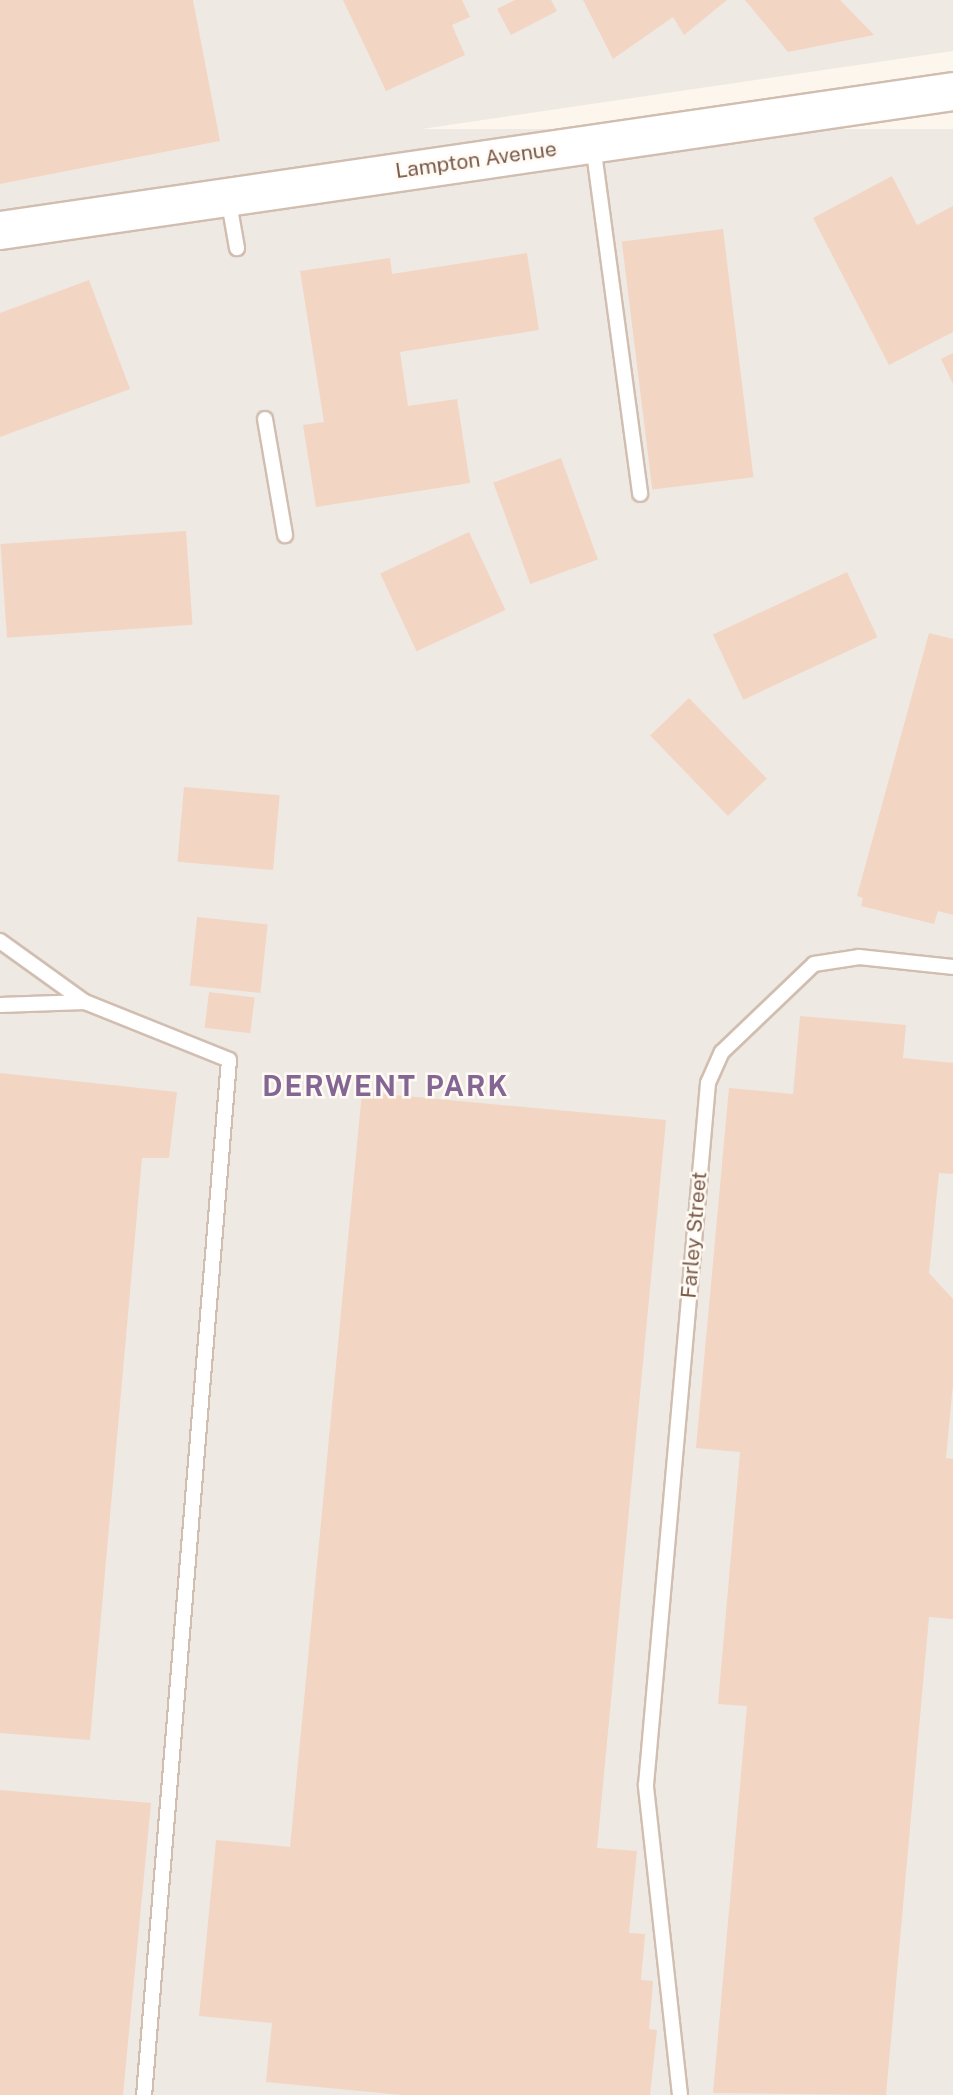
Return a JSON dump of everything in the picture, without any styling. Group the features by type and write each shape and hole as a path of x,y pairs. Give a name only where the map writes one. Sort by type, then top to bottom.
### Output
{"street":[{"name":"Lampton Avenue","path":"0,230 953,91"}],"lane":[{"path":"593,143 640,494"},
{"path":"228,196 237,248"},
{"path":"265,419 285,535"},
{"path":"0,941 85,1002 229,1060 144,2095"},
{"name":"Farley Street","path":"680,2095 646,1785 708,1083 713,1067 814,964 859,957 953,967"},
{"path":"0,1005 85,1002"}],"shaded area":[{"path":"0,0 953,0 953,51 0,191"},
{"path":"0,129 953,129 953,2095 0,2095"}],"building":[{"path":"0,0 193,0 220,141 0,184"},
{"path":"343,0 462,0 470,17 452,25 465,55 386,91"},
{"path":"515,0 551,0 557,11 511,35 497,9"},
{"path":"583,0 727,0 684,35 673,17 613,59"},
{"path":"745,0 840,0 874,35 788,52"},
{"path":"892,176 917,225 953,206 953,332 889,365 813,218"},
{"path":"723,229 753,477 652,490 622,241"},
{"path":"527,253 539,330 400,352 408,406 457,399 470,483 316,507 303,425 324,422 300,271 390,258 392,274"},
{"path":"89,280 130,389 0,437 0,313"},
{"path":"953,353 953,384 941,359"},
{"path":"561,458 598,559 530,584 493,483"},
{"path":"186,531 193,625 7,638 0,544"},
{"path":"469,532 505,610 417,651 380,573"},
{"path":"847,572 877,637 743,700 713,635"},
{"path":"929,633 953,639 953,915 938,911 934,924 861,906 863,898 857,896"},
{"path":"689,698 767,779 728,816 650,736"},
{"path":"184,787 280,795 273,870 177,862"},
{"path":"197,917 268,924 260,993 190,986"},
{"path":"209,992 255,998 250,1033 205,1028"},
{"path":"800,1016 906,1025 903,1058 953,1063 953,1174 939,1173 929,1273 953,1299 953,1384 946,1458 953,1459 953,1619 929,1617 886,2095 713,2093 747,1706 718,1704 740,1452 696,1448 729,1088 793,1094"},
{"path":"0,1073 177,1092 169,1158 142,1158 90,1740 0,1733"},
{"path":"362,1092 666,1120 597,1848 637,1851 629,1933 645,1934 641,1980 653,1981 649,2029 657,2030 650,2095 402,2095 266,2082 272,2023 199,2016 216,1840 290,1847"},
{"path":"0,1790 151,1803 123,2095 0,2095"}],"district":[{"name":"DERWENT PARK","path":"386,1086"}]}
